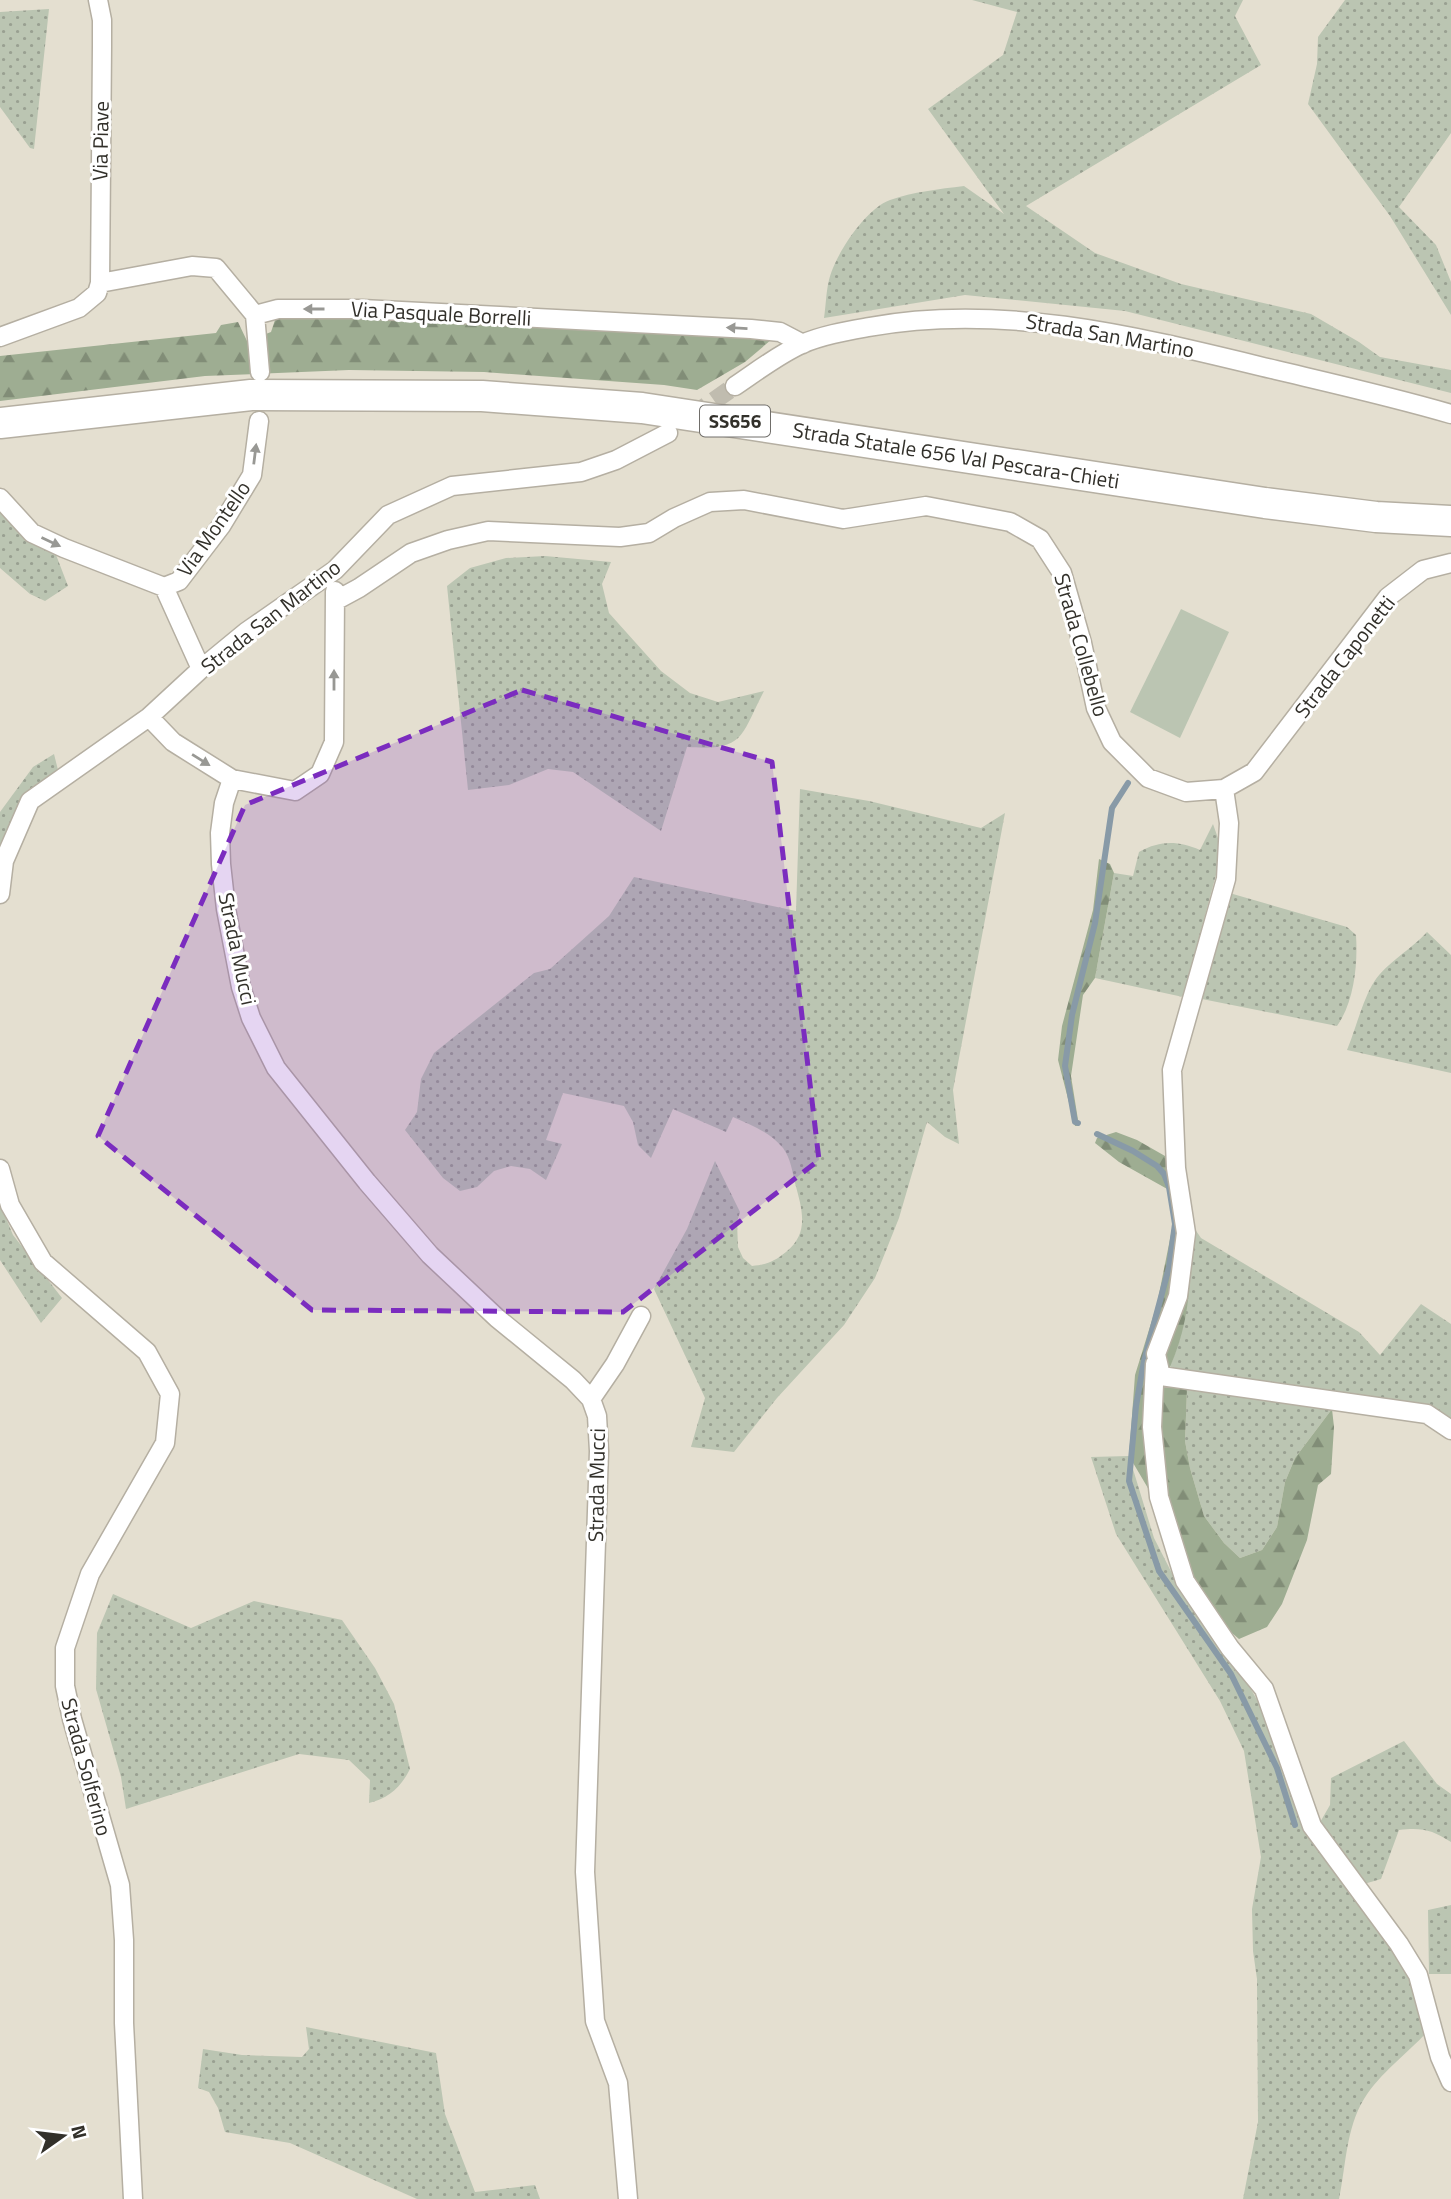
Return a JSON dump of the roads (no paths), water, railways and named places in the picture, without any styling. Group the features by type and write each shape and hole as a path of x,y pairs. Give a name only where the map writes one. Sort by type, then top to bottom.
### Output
{"highway":[{"name":"Strada Statale 656 Val Pescara-Chieti","path":"0,423 251,395 482,396 642,408 1265,503 1376,517 1451,522"}],"street":[{"name":"Via Piave","path":"98,0 102,20 100,283"},
{"path":"0,337 79,308 97,293 100,283 192,266 216,268 255,315 260,372"},
{"name":"Via Pasquale Borrelli","path":"255,315 278,309 362,309 738,328 780,332 803,344"},
{"name":"Strada San Martino","path":"735,386 803,344 846,332 938,318 1039,322 1088,328 1182,347 1451,414"},
{"name":"Via Montello","path":"164,587 179,581 221,526 252,475 259,422"},
{"name":"Strada San Martino","path":"149,717 246,632 335,570 388,515 452,486 581,472 616,460 668,433"},
{"name":"Via Montello","path":"0,498 32,533 164,587 201,669"},
{"name":"Strada Collebello","path":"335,601 411,553 448,540 488,531 620,537 649,533 674,517 710,502 744,500 843,519 926,506 1010,522 1040,539 1062,573 1082,643 1096,708 1112,742 1148,778 1186,792 1224,789 1254,772"},
{"name":"Strada Caponetti","path":"1254,772 1388,597 1423,570 1451,563"},
{"path":"0,894 4,861 30,801 149,717 173,742 232,779 295,791 320,774 334,742 335,570"},
{"name":"Strada Mucci","path":"232,779 220,833 220,864 226,909 241,988 251,1018 276,1068 367,1182 430,1255 497,1318 573,1380 591,1399 597,1416 599,1451 585,1872 595,2021 618,2083 628,2199"},
{"path":"1224,789 1229,824 1226,879 1172,1070 1175,1168 1186,1233 1178,1296 1156,1354 1152,1427 1159,1497 1185,1581 1230,1648 1264,1689 1312,1826 1419,1975 1440,2057 1451,2082"},
{"name":"Strada Solferino","path":"0,1169 10,1205 43,1262 147,1352 170,1394 164,1443 90,1574 65,1648 65,1686 72,1719 120,1885 133,2199"},
{"path":"591,1399 615,1364 641,1316"},
{"path":"1156,1354 1161,1376 1427,1414 1451,1430"}],"waterway":[{"path":"1078,1123 1075,1122 1065,1066 1072,1015 1095,923 1112,808 1128,783"},
{"path":"1097,1134 1133,1151 1157,1166 1164,1174 1175,1224 1169,1267 1144,1361 1136,1406 1129,1481 1159,1571 1231,1674 1277,1768 1295,1825"}],"tunnel":[{"path":"692,416 735,386"}]}
